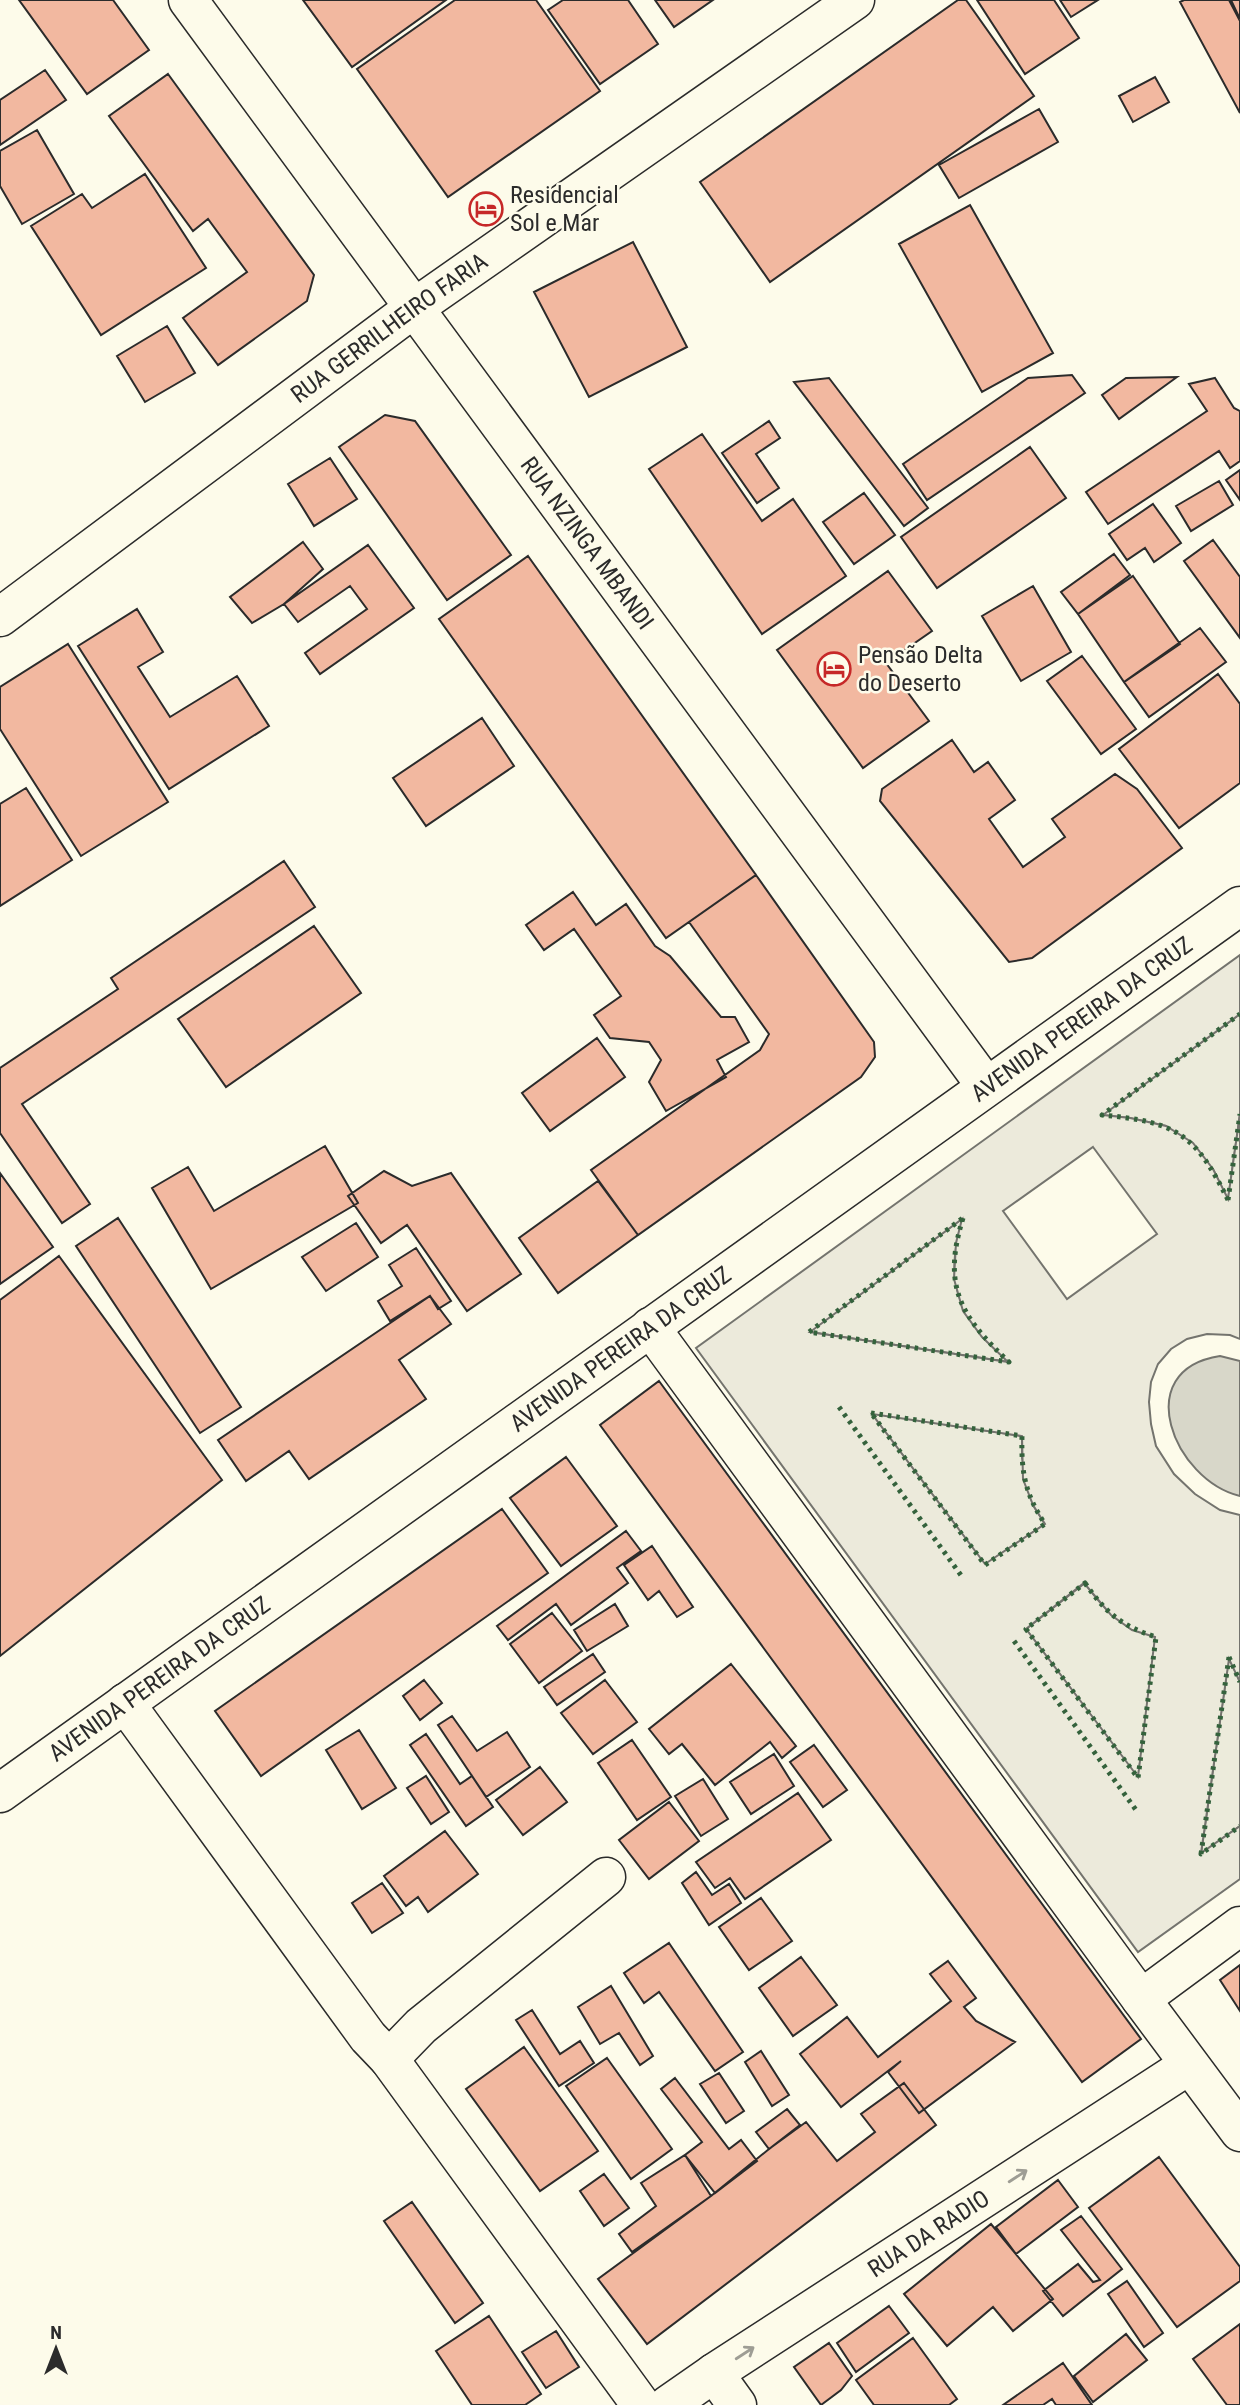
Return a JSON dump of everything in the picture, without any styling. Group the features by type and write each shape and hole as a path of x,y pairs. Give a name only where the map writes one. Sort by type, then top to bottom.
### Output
{"street":[{"name":"RUA NZINGA MBANDI","path":"188,0 986,1086"},
{"name":"RUA GERRILHEIRO FARIA","path":"0,617 414,308 855,0"},
{"name":"AVENIDA PEREIRA DA CRUZ","path":"0,1793 1240,906"},
{"path":"650,1327 1240,2132"},
{"path":"125,1703 641,2405"},
{"path":"388,2059 431,2018 606,1877"},
{"path":"1141,1999 1240,1926"},
{"name":"RUA DA RADIO","path":"668,2405 1189,2065"},
{"path":"714,2373 737,2405"}],"shaded area":[{"path":"1240,955 1240,1014 1103,1115 1166,1126 1193,1143 1213,1169 1228,1199 1240,1114 1240,1339 1230,1335 1207,1334 1187,1339 1171,1349 1158,1364 1151,1382 1149,1402 1156,1446 1174,1474 1195,1494 1220,1510 1240,1515 1240,1682 1229,1659 1201,1853 1240,1826 1240,1879 1138,1952 696,1348","holes":["1093,1147 1157,1234 1067,1299 1003,1211","962,1219 956,1243 954,1279 963,1311 982,1337 1008,1362 810,1332","872,1414 1022,1436 1023,1479 1033,1505 1045,1524 985,1564","1084,1583 1111,1615 1132,1630 1155,1637 1138,1777 1026,1629"]},
{"path":"1240,1014 1240,1114 1228,1200 1213,1169 1166,1126 1102,1115"},
{"path":"963,1218 954,1263 960,1298 978,1330 1009,1362 809,1332"},
{"path":"1220,1356 1240,1361 1240,1496 1216,1486 1196,1469 1181,1448 1171,1425 1169,1402 1175,1382 1192,1365"},
{"path":"871,1413 1022,1436 1022,1458 1033,1505 1045,1524 985,1565"},
{"path":"1085,1583 1115,1617 1156,1637 1138,1778 1026,1629"},
{"path":"1229,1657 1240,1682 1240,1826 1201,1854"}],"building":[{"path":"19,0 113,0 149,50 87,94"},
{"path":"303,0 446,0 352,67"},
{"path":"455,0 536,0 600,91 448,197 357,69"},
{"path":"563,0 628,0 658,44 600,84 548,10"},
{"path":"655,0 713,0 674,27"},
{"path":"958,0 966,0 1034,96 770,282 700,182"},
{"path":"977,0 1054,0 1079,38 1025,74"},
{"path":"1060,0 1098,0 1071,17"},
{"path":"1229,0 1240,21 1240,113 1180,2"},
{"path":"1231,0 1240,0 1240,19"},
{"path":"45,70 66,100 0,145 0,100"},
{"path":"168,74 314,275 307,301 218,365 183,318 247,272 208,219 193,231 109,116"},
{"path":"1155,77 1169,102 1133,122 1119,96"},
{"path":"1039,109 1058,142 959,198 939,165"},
{"path":"37,130 74,194 22,224 0,186 0,151"},
{"path":"145,174 206,268 101,335 31,226 82,194 92,208"},
{"path":"970,205 1053,353 982,392 899,244"},
{"path":"633,242 687,347 589,397 534,292"},
{"path":"167,326 195,373 145,402 117,356"},
{"path":"1072,375 1085,393 927,500 903,464 1028,378"},
{"path":"1177,377 1119,419 1102,395 1126,378"},
{"path":"829,378 928,508 904,526 794,382"},
{"path":"1215,378 1234,408 1240,411 1240,461 1230,468 1219,451 1108,524 1086,492 1207,411 1189,384"},
{"path":"385,415 415,421 511,555 447,600 339,447"},
{"path":"769,421 780,438 756,454 779,488 757,503 722,453"},
{"path":"702,434 762,521 793,499 846,576 762,634 649,469"},
{"path":"1030,447 1066,498 937,588 901,537"},
{"path":"330,458 357,499 314,526 288,484"},
{"path":"1240,470 1240,500 1226,480"},
{"path":"1219,481 1233,505 1191,531 1176,506"},
{"path":"864,493 895,535 854,564 823,522"},
{"path":"1153,504 1181,543 1154,562 1145,548 1127,560 1109,534"},
{"path":"1213,540 1240,577 1240,638 1184,561"},
{"path":"303,542 323,569 284,604 252,623 230,597"},
{"path":"368,545 414,608 320,674 305,653 367,609 350,586 298,622 284,604"},
{"path":"1114,554 1130,575 1078,614 1061,592"},
{"path":"528,556 756,875 666,938 439,619"},
{"path":"888,571 932,631 886,663 929,721 863,768 777,650"},
{"path":"1133,576 1180,644 1124,682 1078,614"},
{"path":"1033,586 1071,652 1021,681 982,616"},
{"path":"137,609 163,652 138,667 170,717 237,676 269,726 169,789 78,646"},
{"path":"1200,628 1226,662 1149,717 1124,682"},
{"path":"68,644 168,802 81,856 0,729 0,687"},
{"path":"1082,656 1136,729 1101,754 1047,681"},
{"path":"1218,674 1240,704 1240,783 1179,828 1119,749"},
{"path":"482,718 514,766 426,826 393,778"},
{"path":"952,740 974,772 988,762 1015,800 989,819 1023,867 1065,837 1052,819 1115,774 1137,789 1182,848 1032,958 1009,962 880,801 882,789"},
{"path":"26,788 72,860 0,906 0,804"},
{"path":"284,861 315,907 22,1104 90,1204 62,1223 0,1133 0,1068 118,989 111,978"},
{"path":"756,875 874,1042 875,1057 861,1077 638,1235 591,1170 760,1050 769,1034 689,922"},
{"path":"573,892 596,925 626,904 655,946 670,956 721,1017 735,1017 749,1042 717,1060 726,1077 666,1111 649,1082 661,1060 649,1042 610,1038 594,1015 621,996 574,929 544,950 526,925"},
{"path":"314,926 361,993 226,1087 178,1019"},
{"path":"597,1038 625,1077 550,1131 522,1093"},
{"path":"325,1146 358,1203 211,1289 152,1188 188,1167 214,1211"},
{"path":"384,1171 412,1186 451,1173 521,1274 467,1311 407,1225 381,1243 348,1196"},
{"path":"0,1173 53,1247 0,1284"},
{"path":"598,1181 638,1235 558,1293 519,1238"},
{"path":"118,1218 241,1407 200,1433 76,1246"},
{"path":"356,1223 378,1257 326,1291 302,1257"},
{"path":"416,1248 451,1301 438,1309 430,1296 390,1321 378,1301 402,1286 389,1265"},
{"path":"59,1256 222,1480 0,1656 0,1300"},
{"path":"430,1296 451,1324 399,1360 426,1399 309,1479 289,1451 246,1481 218,1440"},
{"path":"659,1381 1141,2039 1082,2082 600,1425"},
{"path":"566,1457 617,1526 561,1566 510,1498"},
{"path":"502,1509 548,1573 261,1776 215,1711"},
{"path":"626,1531 641,1551 617,1568 628,1583 571,1625 556,1604 508,1640 497,1626"},
{"path":"652,1546 693,1607 677,1617 659,1591 648,1600 624,1565"},
{"path":"615,1604 628,1626 587,1651 574,1630"},
{"path":"552,1613 582,1651 539,1683 510,1644"},
{"path":"593,1654 605,1672 557,1705 544,1687"},
{"path":"731,1664 796,1746 782,1758 770,1742 715,1785 682,1744 669,1754 649,1729"},
{"path":"424,1680 442,1703 420,1720 403,1696"},
{"path":"605,1680 637,1722 593,1754 561,1713"},
{"path":"452,1716 477,1751 507,1732 530,1767 486,1797 438,1725"},
{"path":"359,1730 396,1788 362,1809 326,1750"},
{"path":"426,1734 460,1784 472,1776 493,1807 466,1826 410,1745"},
{"path":"632,1740 671,1797 637,1820 598,1763"},
{"path":"814,1745 847,1790 823,1807 790,1762"},
{"path":"774,1754 794,1786 751,1814 730,1782"},
{"path":"540,1767 567,1802 523,1835 496,1800"},
{"path":"426,1776 449,1812 431,1824 407,1788"},
{"path":"703,1779 728,1819 701,1836 675,1796"},
{"path":"798,1793 831,1840 745,1899 730,1878 715,1888 696,1862"},
{"path":"669,1802 699,1841 649,1879 619,1840"},
{"path":"445,1831 478,1874 428,1912 418,1897 406,1906 384,1876"},
{"path":"696,1872 712,1895 729,1884 741,1903 709,1925 682,1883"},
{"path":"382,1883 403,1913 372,1933 352,1903"},
{"path":"761,1898 792,1941 749,1970 719,1927"},
{"path":"669,1943 743,2052 715,2071 659,1992 644,2003 624,1973"},
{"path":"801,1957 837,2005 793,2036 759,1988"},
{"path":"948,1961 976,1998 964,2007 976,2021 1015,2042 919,2113 888,2072 901,2061 841,2107 800,2054 847,2017 878,2057 951,2001 930,1974"},
{"path":"1240,1965 1240,2011 1220,1980"},
{"path":"611,1986 653,2056 640,2065 619,2033 600,2044 578,2007"},
{"path":"532,2010 560,2054 580,2041 594,2063 559,2086 516,2020"},
{"path":"524,2047 598,2151 540,2191 466,2089"},
{"path":"761,2051 789,2095 772,2106 745,2062"},
{"path":"607,2058 672,2149 631,2179 566,2086"},
{"path":"719,2073 744,2111 726,2123 700,2084"},
{"path":"675,2078 729,2149 741,2140 757,2161 715,2193 685,2155 702,2142 661,2089"},
{"path":"904,2083 936,2125 647,2344 598,2279 806,2122 837,2161 875,2132 861,2114"},
{"path":"787,2109 800,2125 769,2149 756,2132"},
{"path":"685,2155 711,2196 632,2252 619,2234 656,2206 641,2183"},
{"path":"1159,2157 1240,2267 1240,2281 1177,2327 1089,2208"},
{"path":"604,2174 629,2208 604,2226 580,2191"},
{"path":"1058,2180 1078,2207 1016,2254 996,2227"},
{"path":"412,2202 483,2303 455,2323 384,2221"},
{"path":"1081,2216 1122,2269 1063,2316 1043,2291 1078,2264 1093,2282 1100,2280 1061,2230"},
{"path":"991,2224 1053,2299 1013,2331 993,2307 947,2346 904,2294"},
{"path":"1127,2281 1163,2333 1144,2347 1108,2294"},
{"path":"889,2306 909,2333 856,2372 837,2343"},
{"path":"489,2316 541,2394 525,2405 472,2405 436,2351"},
{"path":"1240,2324 1240,2405 1227,2405 1193,2359"},
{"path":"556,2331 579,2367 546,2388 522,2352"},
{"path":"1126,2334 1147,2360 1093,2402 1074,2376"},
{"path":"913,2338 957,2399 949,2405 874,2405 856,2380"},
{"path":"829,2343 852,2376 841,2390 821,2405 794,2367"},
{"path":"1063,2363 1092,2405 1056,2405 1052,2399 1043,2405 1003,2405"}],"hedge":[{"path":"1228,1200 1205,1159 1180,1135 1166,1127 1148,1122 1102,1115 1240,1014"},
{"path":"1228,1200 1240,1114"},
{"path":"963,1218 954,1263 960,1298 978,1330 1009,1362 809,1332 963,1218"},
{"path":"839,1407 963,1578"},
{"path":"871,1413 1022,1436 1022,1461 1026,1482 1033,1503 1045,1524 985,1565 871,1413"},
{"path":"1085,1583 1115,1617 1156,1637 1138,1778 1026,1629 1085,1583"},
{"path":"1014,1641 1136,1810"},
{"path":"1229,1657 1201,1854 1240,1826"},
{"path":"1229,1657 1240,1682"}],"place":[{"name":"Residencial Sol e Mar","path":"486,209"},
{"name":"Pensão Delta do Deserto","path":"834,669"}]}
